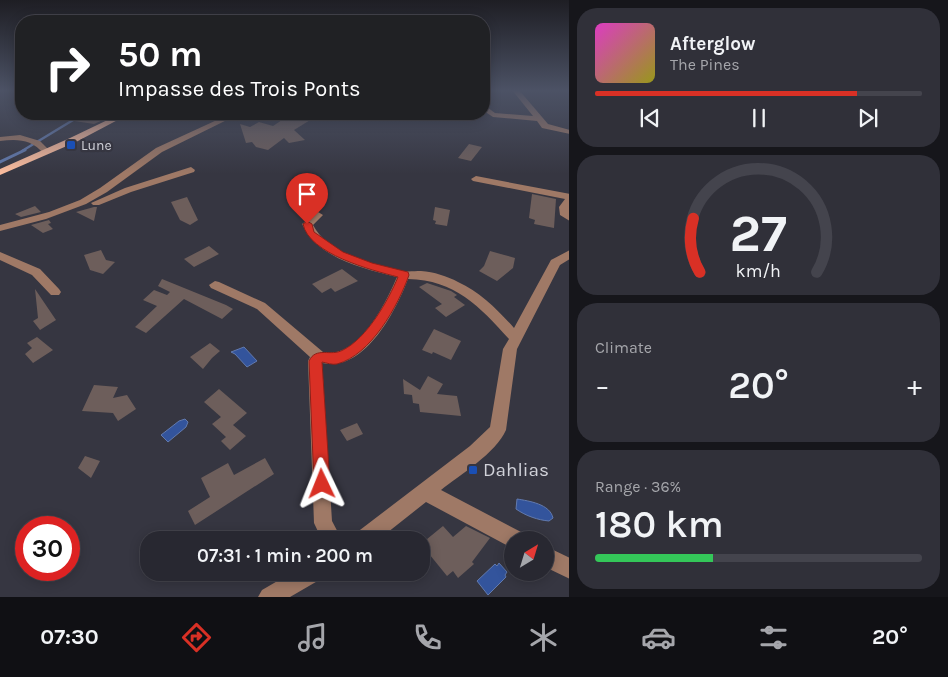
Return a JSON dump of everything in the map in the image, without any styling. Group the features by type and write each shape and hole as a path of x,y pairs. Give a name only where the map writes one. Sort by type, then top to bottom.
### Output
{"main road":[{"path":"0,172 47,152 113,120"}],"street":[{"path":"529,118 539,119 545,126 569,132"},
{"path":"55,214 107,190 134,167 160,149 222,120"},
{"path":"0,139 14,137 38,141 47,152"},
{"path":"0,228 98,203 128,190 191,170"},
{"path":"476,179 569,198 564,206 566,215 569,218"},
{"path":"318,215 307,224 309,233 320,242 340,254 368,266 404,275 434,278 460,286 483,304 516,338"},
{"path":"374,531 476,452 498,430 510,349 555,262 569,253"},
{"path":"0,256 36,272 55,292"},
{"path":"214,285 260,306 319,357 335,359 349,353 373,330 397,293 404,275"},
{"path":"319,357 315,361 323,524 327,531"},
{"path":"424,491 504,534"},
{"path":"554,561 569,569"},
{"path":"269,597 298,581"}],"water":[{"path":"244,347 257,361 247,367 231,352"},
{"path":"185,419 188,422 186,427 168,442 161,435 179,421"},
{"path":"517,499 543,506 548,509 553,518 549,521 524,514 516,509"},
{"path":"499,563 504,569 504,579 488,595 477,581 495,564 497,566"}],"building":[{"path":"68,120 103,120 94,124"},
{"path":"282,120 310,120 294,130 305,140 289,143 284,138 268,150 256,147 252,142 246,143 240,124 250,127 259,122 273,126"},
{"path":"469,144 482,147 471,161 458,158"},
{"path":"532,194 556,199 554,228 534,224 535,220 529,218"},
{"path":"187,197 198,220 190,225 180,220 171,202"},
{"path":"35,206 41,212 21,217 15,214"},
{"path":"97,207 94,221 76,212"},
{"path":"435,207 450,210 447,226 435,224 436,221 433,220"},
{"path":"49,220 51,223 48,224 53,229 43,233 31,225"},
{"path":"209,246 219,254 194,267 184,259"},
{"path":"101,250 106,260 115,262 103,274 90,270 84,255"},
{"path":"490,251 515,258 513,268 497,281 479,271 484,266"},
{"path":"342,269 358,281 335,292 331,288 322,293 312,284"},
{"path":"162,279 233,309 222,319 184,299 146,333 135,327 157,306 143,300 154,290 167,295 170,292 158,286"},
{"path":"427,283 451,291 457,295 454,297 465,305 446,317 435,308 442,304 419,287"},
{"path":"35,289 56,320 40,330 33,321 38,318"},
{"path":"434,329 461,341 451,360 433,352 432,354 422,350"},
{"path":"37,337 53,350 33,363 25,354 32,348 27,343"},
{"path":"210,343 220,351 203,369 190,357"},
{"path":"428,376 443,384 437,394 457,396 461,416 420,412 419,404 413,403 412,395 404,394 403,379 420,390"},
{"path":"94,385 118,387 113,398 127,395 136,409 118,421 113,413 82,411"},
{"path":"219,389 247,413 233,425 246,436 230,450 221,441 226,437 212,424 221,417 204,402"},
{"path":"357,423 363,434 347,441 340,430"},
{"path":"85,456 100,461 91,478 78,468"},
{"path":"265,458 274,474 195,525 188,511 210,497 201,478 228,463 234,475"},
{"path":"443,526 453,537 466,526 490,538 472,562 474,564 458,578 453,571 447,576 430,555 430,537"}],"waterway":[{"path":"22,151 73,120"},
{"path":"0,162 25,150"}],"place":[{"name":"Lune","path":"71,145"},
{"name":"Dahlias","path":"473,470"}],"route":[{"path":"307,224 309,233 340,254 368,266 404,275 397,293 386,311 373,330 358,345 349,353 335,359 319,357 315,361 322,484"}]}
